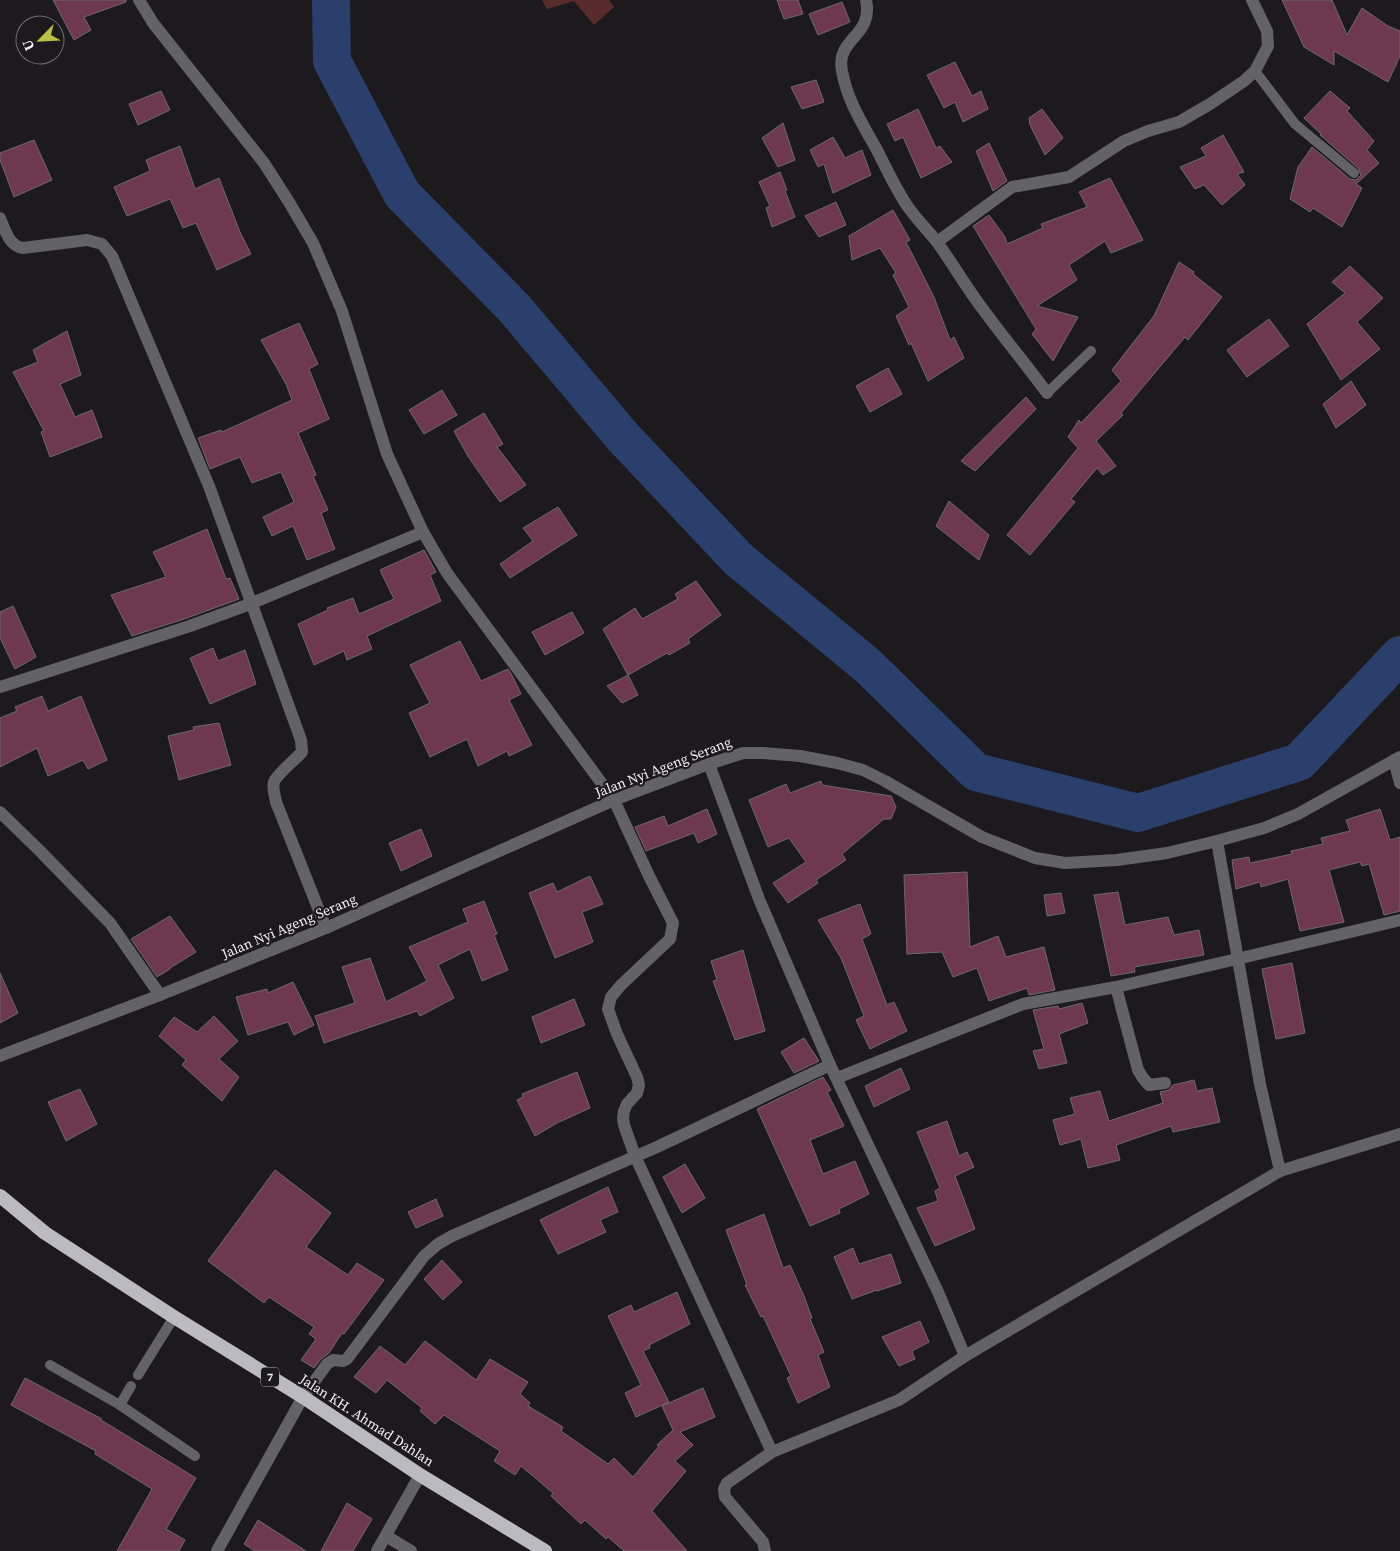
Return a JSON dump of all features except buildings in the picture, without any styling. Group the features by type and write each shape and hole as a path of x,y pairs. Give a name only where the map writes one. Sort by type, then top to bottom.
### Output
{"highway":[{"name":"Jalan KH. Ahmad Dahlan","path":"0,1196 45,1233 420,1475 545,1551"}],"street":[{"path":"139,0 153,23 264,163 313,243 342,311 387,454 424,532 447,573 614,800 673,923 670,940 621,985 611,997 608,1009 617,1034 637,1077 638,1085 637,1093 627,1104 623,1118 635,1156 772,1452"},
{"path":"866,0 868,14 865,23 842,51 840,60 854,110 907,205 937,242 982,309 1029,368 1046,393"},
{"path":"937,242 1012,187 1069,177 1124,141 1178,122 1210,104 1244,81 1256,71 1268,46 1267,31 1252,0"},
{"path":"0,218 11,243 16,247 23,248 87,240 102,244 112,256 209,486 250,604 301,740 302,752 276,777 274,791 276,802 326,928"},
{"path":"0,686 190,626 250,604 424,532"},
{"name":"Jalan Nyi Ageng Serang","path":"0,1056 160,995 326,928 614,800 743,753 800,756 863,770 982,837 1035,858 1066,863 1117,860 1167,853 1264,828 1298,814 1397,759"},
{"path":"1397,759 1400,783"},
{"path":"709,764 759,899 830,1065 938,1292 965,1356"},
{"path":"0,812 40,850 110,923 160,995"},
{"path":"1217,841 1260,1084 1280,1171"},
{"path":"837,1078 1024,1004 1116,987 1400,920"},
{"path":"1116,987 1138,1070 1149,1085 1165,1083"},
{"path":"217,1551 303,1398 327,1364 333,1360 343,1361 347,1359 424,1256 438,1244 452,1236 657,1148 830,1065"},
{"path":"765,1551 763,1542 725,1497 724,1489 727,1483 772,1452 900,1400 965,1356 1280,1171 1400,1134"},
{"path":"377,1551 420,1475"},
{"path":"386,1536 412,1551"}],"lane":[{"path":"1256,71 1295,124 1354,173"},
{"path":"1046,393 1091,351"},
{"path":"138,1375 174,1317"},
{"path":"50,1365 120,1405 195,1456"},
{"path":"120,1405 131,1386"}],"shaded area":[{"path":"542,0 609,0 614,7 594,25 574,1 547,9"}],"waterway":[{"path":"331,0 332,61 402,194 515,309 622,436 738,559 868,666 976,772 1138,813 1299,762 1400,655"}]}
